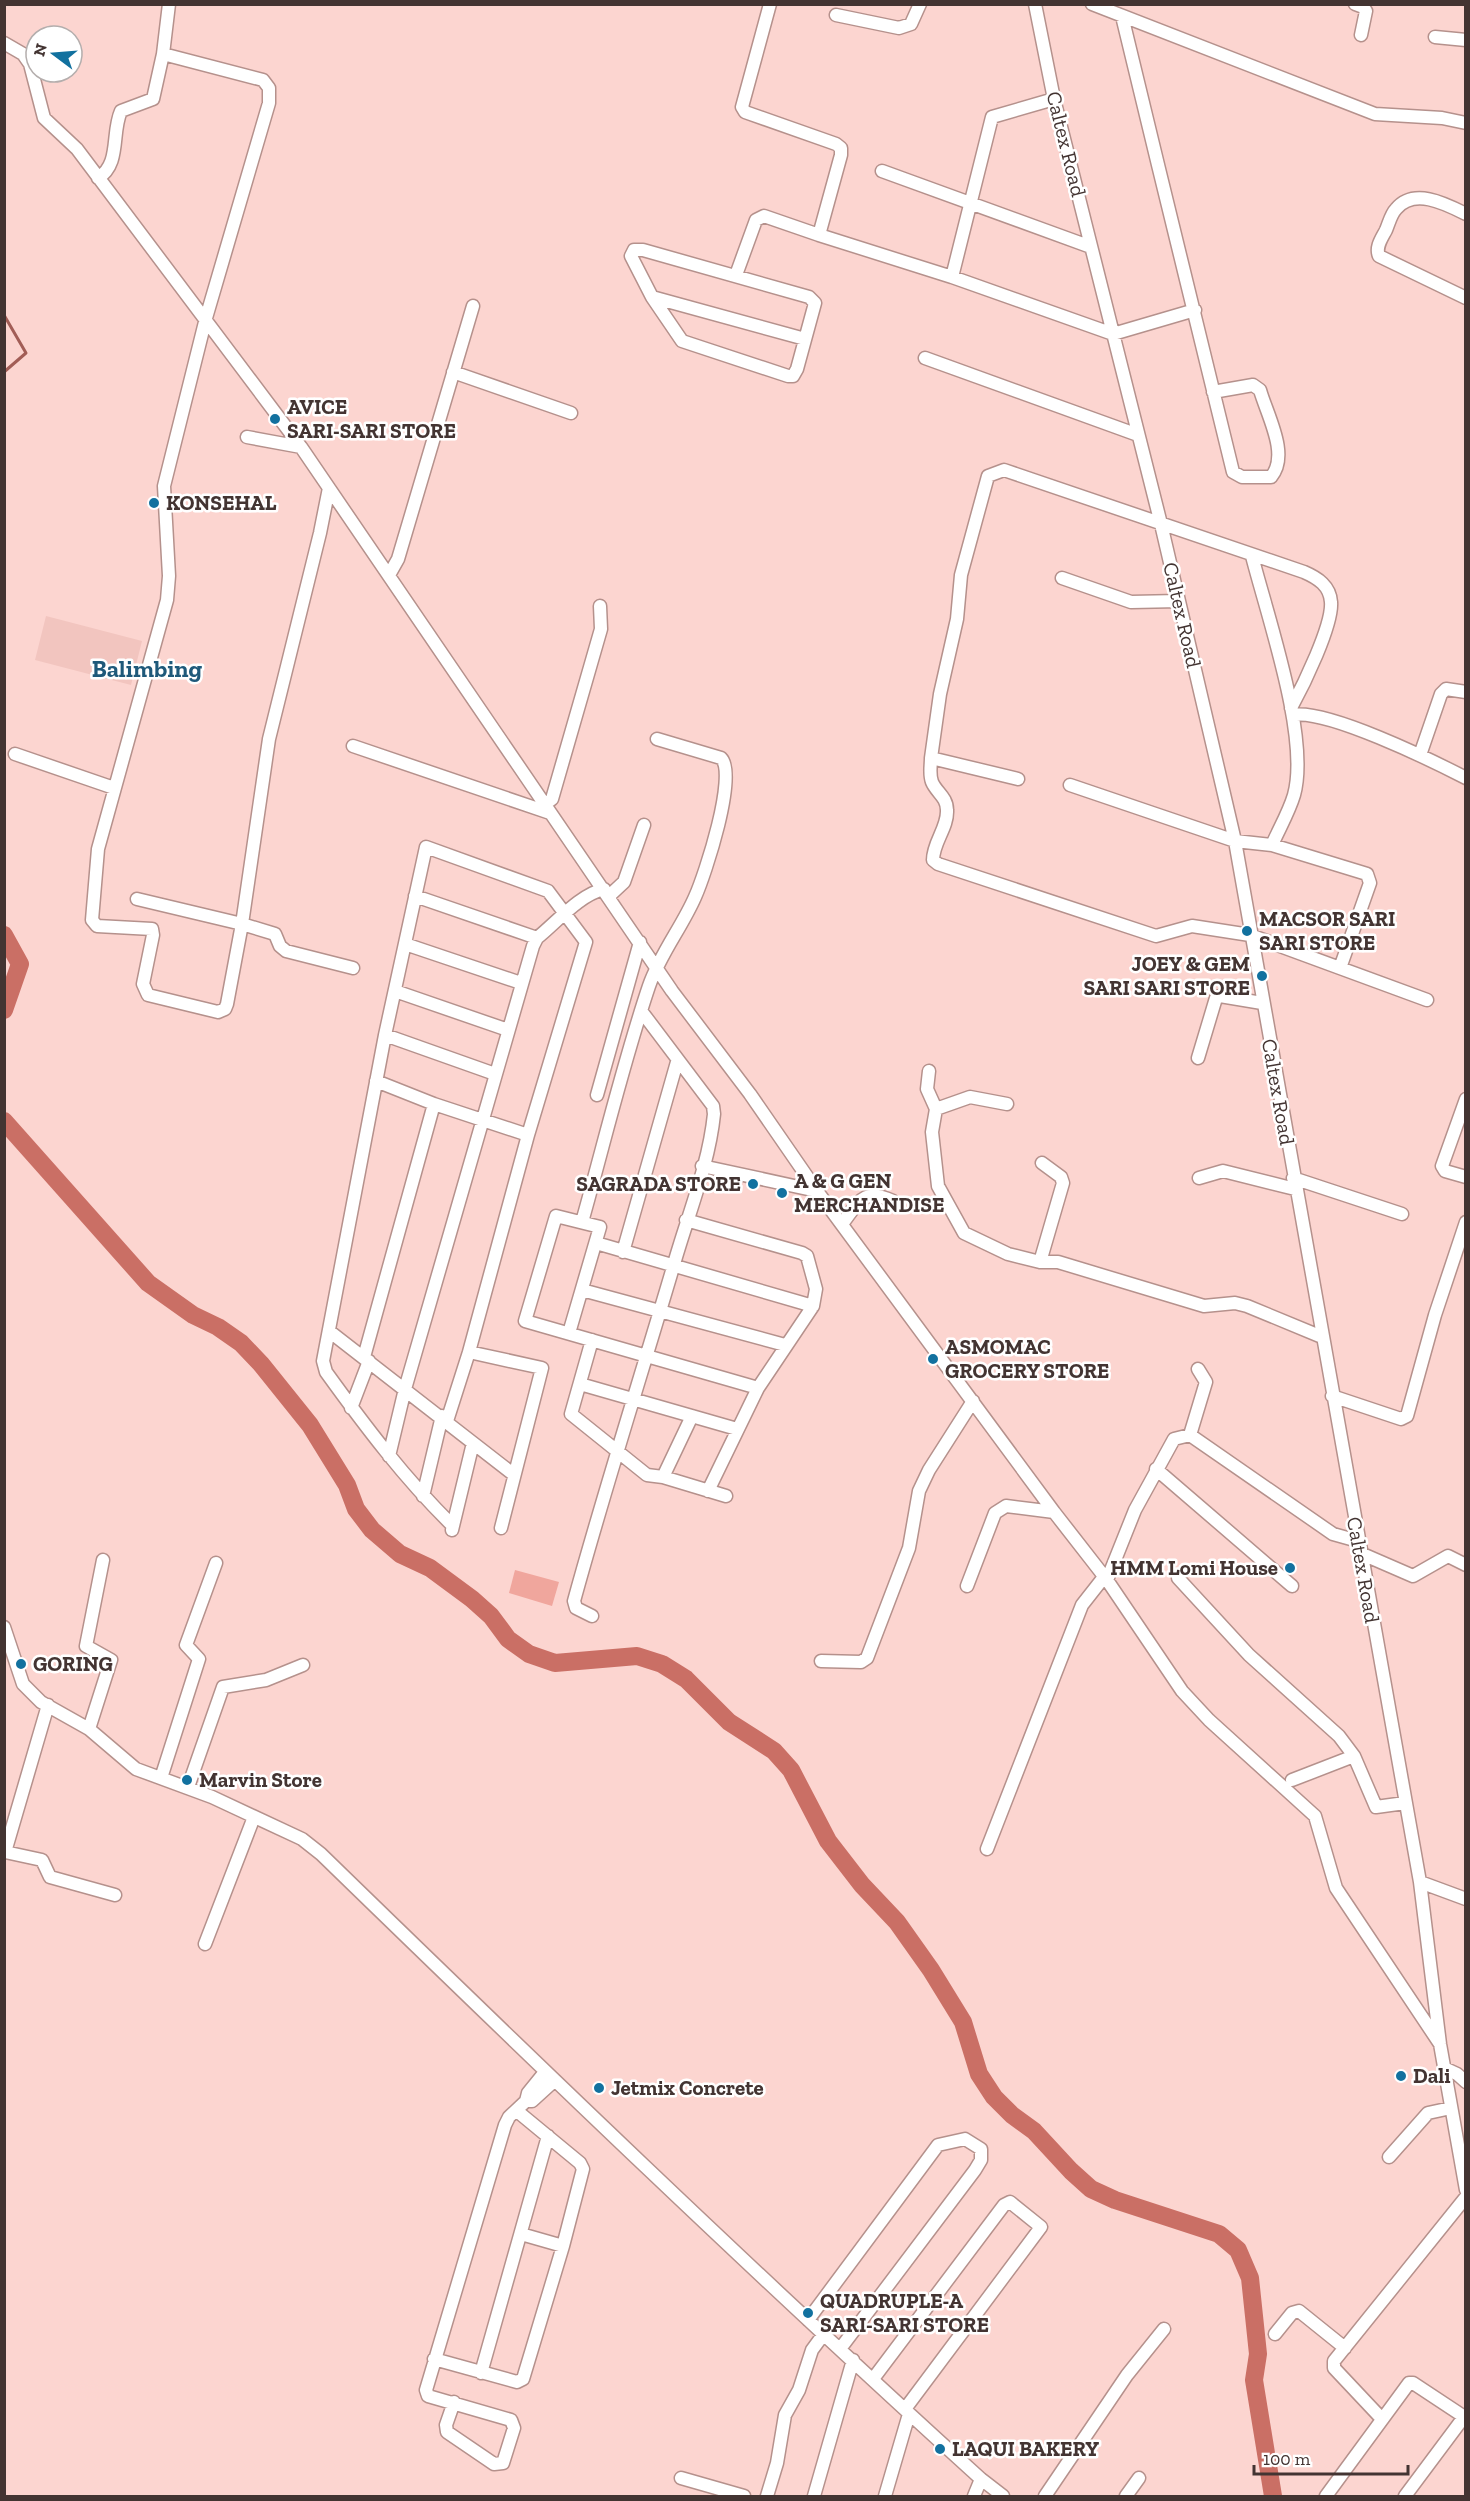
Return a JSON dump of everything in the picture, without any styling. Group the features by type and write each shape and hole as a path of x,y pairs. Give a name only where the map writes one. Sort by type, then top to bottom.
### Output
{"street":[{"path":"98,178 107,172 112,164 121,111 148,102 155,95 170,4"},
{"path":"770,4 742,107 745,112 836,144 841,148 819,234"},
{"path":"836,15 899,28 911,24 920,4"},
{"name":"Caltex Road","path":"1035,4 1054,99 1161,524 1235,841 1420,1882 1440,2044 1466,2190"},
{"path":"1092,4 1375,114 1442,118 1466,123"},
{"path":"1355,4 1366,11 1361,35"},
{"path":"1122,16 1195,310 1213,393 1233,472 1242,477 1271,477 1278,466 1279,452 1260,390 1253,386 1213,393"},
{"path":"1435,37 1466,40"},
{"path":"4,43 23,54 30,64 44,118 77,149 301,447 657,968 750,1094 817,1191 1106,1579 1182,1691 1209,1720 1315,1816 1336,1888 1440,2044"},
{"path":"163,54 263,80 269,88 269,103 206,318 164,486 169,576 167,600 98,849 92,920 97,926 152,929 153,935 143,984 148,995 218,1012 225,1009 242,924 268,739 320,533 328,488"},
{"path":"952,277 992,117 1054,99"},
{"path":"882,171 972,201 1091,247"},
{"path":"1466,214 1433,200 1405,201 1395,209 1377,249 1379,256 1466,298"},
{"path":"736,275 756,219 764,216 952,277 1113,334 1195,310"},
{"path":"634,250 643,250 736,275 816,303 797,369 793,376 788,376 682,341 652,297 631,256 634,250"},
{"path":"652,297 805,339"},
{"path":"389,575 398,559 473,306"},
{"path":"925,358 1138,435"},
{"path":"453,372 571,413"},
{"path":"247,437 301,447"},
{"path":"1292,711 1330,615 1331,602 1323,583 1315,576 1004,470 988,476 961,575 957,619 939,694 931,758 932,784 944,797 947,808 946,822 933,853 933,860 938,864 1156,936 1192,926 1251,935 1427,1000"},
{"path":"1252,556 1292,711 1297,777 1294,795 1272,845"},
{"path":"1062,578 1131,602 1179,602"},
{"path":"547,809 552,799 601,629 600,606"},
{"path":"1420,755 1441,694 1446,689 1466,692"},
{"path":"1292,711 1311,714 1420,755 1466,778"},
{"path":"582,1222 642,1012 657,968 695,899 707,865 726,786 727,766 721,758 657,739"},
{"path":"353,746 547,809"},
{"path":"15,754 114,788"},
{"path":"931,758 1018,779"},
{"path":"1070,785 1235,841 1272,845 1367,874 1369,878 1340,968"},
{"path":"389,1456 405,1389 521,983 537,938 591,893 607,892 624,882 644,825"},
{"path":"423,1496 445,1418 470,1352 528,1135 586,942 548,891 426,847 385,1035 323,1361 326,1372 351,1408 389,1456 423,1496 452,1528 473,1443"},
{"path":"415,896 537,938"},
{"path":"137,899 275,934 280,946 286,951 353,968"},
{"path":"597,1095 640,942"},
{"path":"405,944 521,983"},
{"path":"395,991 508,1029"},
{"path":"1198,1058 1216,998 1220,996 1262,1003"},
{"path":"592,1616 576,1608 574,1601 617,1450 648,1356 713,1121 713,1106 677,1062 642,1012"},
{"path":"385,1035 495,1074"},
{"path":"623,1252 677,1062"},
{"path":"929,1071 927,1089 936,1109 932,1132 938,1186 964,1233 1008,1254 1040,1262 1058,1262 1204,1306 1235,1304 1247,1306 1322,1337"},
{"path":"376,1081 434,1104 528,1135"},
{"path":"936,1109 970,1097 1007,1104"},
{"path":"1466,1099 1442,1166 1445,1171 1466,1177"},
{"path":"351,1408 367,1359 434,1104"},
{"path":"1040,1262 1063,1183 1061,1177 1042,1163"},
{"path":"702,1166 817,1191"},
{"path":"1199,1178 1223,1172 1294,1183 1402,1214"},
{"path":"842,1224 869,1194 878,1194 892,1201"},
{"path":"569,1333 600,1227 556,1216 525,1321 758,1388"},
{"path":"686,1220 807,1256 816,1289 813,1306 758,1388 708,1491"},
{"path":"1332,1396 1401,1419 1407,1416 1435,1315 1466,1222"},
{"path":"596,1243 813,1306"},
{"path":"582,1290 785,1345"},
{"path":"329,1331 445,1418 513,1474"},
{"path":"592,1340 572,1414 647,1475 663,1477 726,1496"},
{"path":"470,1352 542,1368 501,1528"},
{"path":"1190,1435 1206,1382 1198,1369"},
{"path":"580,1384 634,1402 737,1429"},
{"path":"821,1660 861,1662 867,1658 909,1548 920,1491 929,1470 973,1401"},
{"path":"663,1477 692,1416"},
{"path":"987,1849 1082,1605 1106,1579 1135,1510 1174,1439 1181,1435 1190,1435 1333,1534 1413,1576 1448,1556 1466,1565"},
{"path":"1156,1469 1292,1586"},
{"path":"967,1586 996,1513 1006,1506 1054,1512"},
{"path":"88,1729 111,1660 86,1646 103,1560"},
{"path":"160,1778 199,1659 186,1645 216,1563"},
{"path":"1178,1578 1249,1655 1339,1736 1354,1756 1376,1807 1406,1803"},
{"path":"4,1627 23,1684 48,1705 88,1729 136,1769 188,1787 254,1816 302,1839 321,1854 549,2076 823,2335 981,2479 1003,2496"},
{"path":"188,1787 223,1687 266,1680 303,1665"},
{"path":"48,1705 5,1852 42,1860 50,1877 115,1895"},
{"path":"1292,1780 1354,1756"},
{"path":"205,1944 254,1816"},
{"path":"1420,1882 1466,1899"},
{"path":"1444,2068 1457,2074 1466,2082"},
{"path":"454,2402 447,2432 495,2464 503,2463 514,2424 511,2420 454,2402 428,2396 426,2393 434,2359 504,2125 526,2101 532,2101 549,2076"},
{"path":"1389,2157 1428,2113 1451,2108"},
{"path":"434,2359 517,2382 523,2379 563,2246 582,2169 580,2163 517,2111"},
{"path":"481,2373 548,2136"},
{"path":"808,2320 938,2145 965,2139 981,2149 983,2153 975,2170 840,2349"},
{"path":"1383,2419 1334,2367 1334,2361 1466,2197"},
{"path":"873,2379 1007,2202 1041,2227 907,2411 885,2496"},
{"path":"521,2234 563,2246"},
{"path":"1275,2334 1292,2313 1299,2311 1345,2348"},
{"path":"1045,2496 1127,2375 1164,2329"},
{"path":"767,2496 777,2463 785,2415 799,2390 812,2350 823,2335"},
{"path":"814,2496 853,2360"},
{"path":"1326,2496 1405,2386 1413,2383 1465,2417 1405,2496"},
{"path":"681,2478 744,2496"},
{"path":"1126,2496 1139,2478"},
{"path":"974,2496 981,2479"}],"shaded area":[{"path":"46,616 142,641 131,685 35,660"},
{"path":"515,1570 559,1582 552,1606 509,1593"}],"waterway":[{"path":"4,315 26,353 4,372"},
{"path":"4,935 20,964 4,1010"},
{"path":"4,1121 148,1283 193,1315 218,1327 241,1343 261,1364 310,1425 347,1485 356,1509 372,1530 400,1554 430,1568 472,1599 491,1616 508,1639 529,1654 555,1663 637,1656 662,1664 686,1679 729,1722 774,1751 791,1770 828,1841 862,1885 897,1922 931,1970 963,2022 979,2074 994,2097 1012,2115 1034,2131 1091,2189 1115,2200 1219,2234 1238,2250 1250,2278 1258,2354 1254,2380 1273,2496"}],"place":[{"name":"AVICE SARI-SARI STORE","path":"275,419"},
{"name":"KONSEHAL","path":"154,503"},
{"name":"MACSOR SARI SARI STORE","path":"1247,931"},
{"name":"JOEY & GEM SARI SARI STORE","path":"1262,976"},
{"name":"SAGRADA STORE","path":"753,1184"},
{"name":"A & G GEN MERCHANDISE","path":"782,1193"},
{"name":"ASMOMAC GROCERY STORE","path":"933,1359"},
{"name":"HMM Lomi House","path":"1290,1568"},
{"name":"GORING","path":"21,1664"},
{"name":"Marvin Store","path":"187,1780"},
{"name":"Dali","path":"1401,2076"},
{"name":"Jetmix Concrete","path":"599,2088"},
{"name":"QUADRUPLE-A SARI-SARI STORE","path":"808,2313"},
{"name":"LAQUI BAKERY","path":"940,2449"}],"district":[{"name":"Balimbing","path":"147,669"}]}
